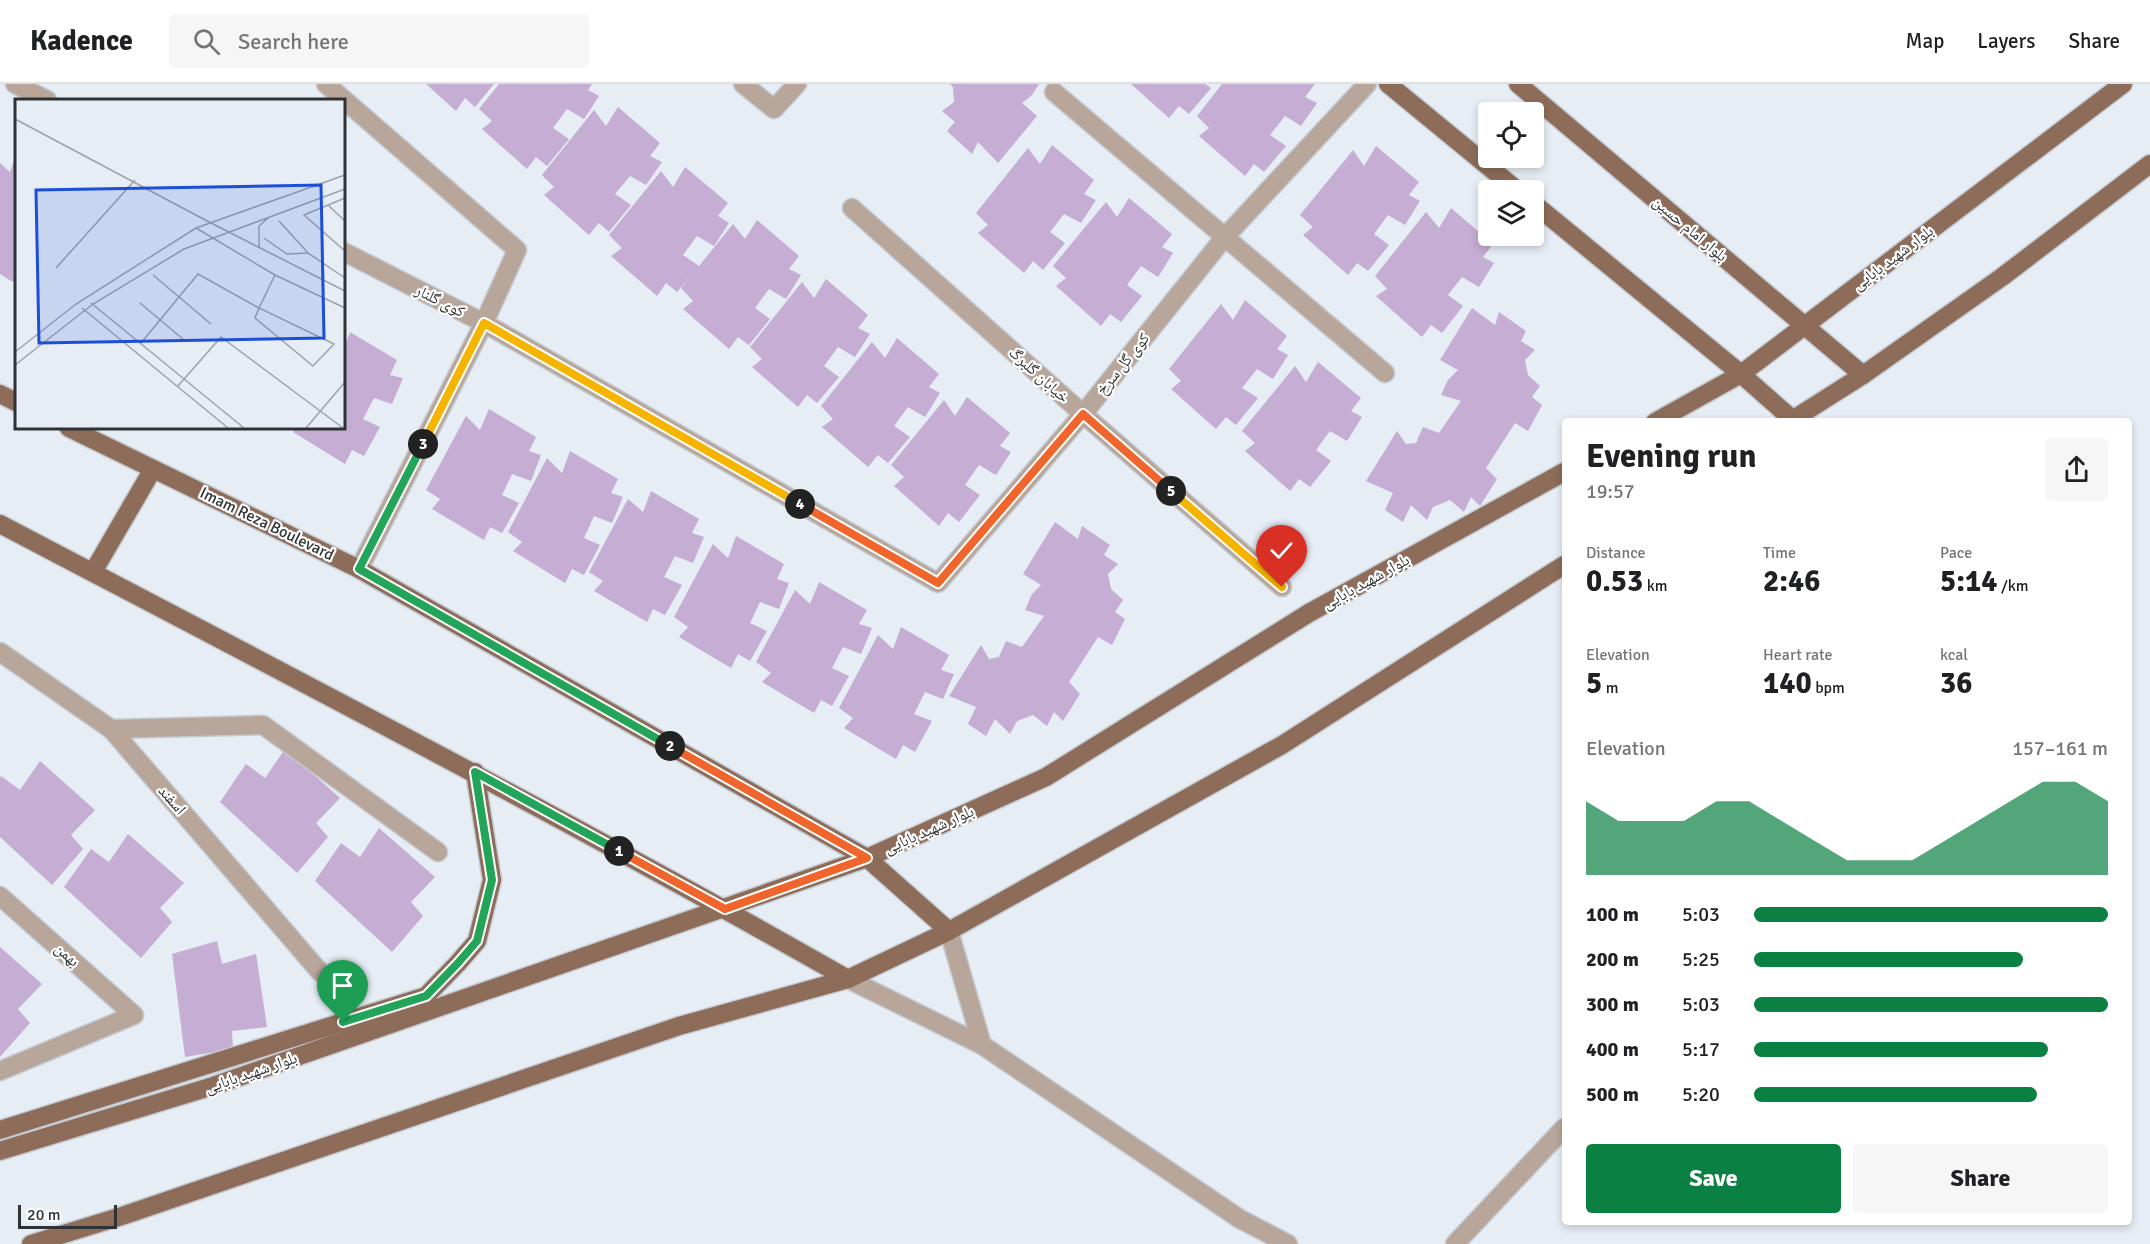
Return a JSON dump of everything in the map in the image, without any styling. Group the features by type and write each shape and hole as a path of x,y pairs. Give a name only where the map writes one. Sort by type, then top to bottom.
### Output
{"main road":[{"path":"1388,84 1505,180"},
{"name":"بلوار امام حسین","path":"1518,84 1863,375"},
{"name":"بلوار شهید بابایی","path":"1662,418 1741,374 2123,84"},
{"path":"1794,418 1863,375 2002,278 2150,164"},
{"path":"1544,212 1741,374 1789,418"},
{"path":"0,394 15,402"},
{"name":"Imam Reza Boulevard","path":"71,429 359,569 867,858 949,931"},
{"path":"93,572 153,469"},
{"name":"بلوار شهید بابایی","path":"0,1151 213,1086 867,858 1046,777 1310,613 1562,473"},
{"path":"0,524 475,772 848,979"},
{"path":"31,1244 122,1216 679,1026 848,979 949,931 1282,745 1562,566"},
{"path":"0,1130 426,996 477,941 492,880 475,772"}],"street":[{"path":"15,84 45,99"},
{"path":"326,84 343,99"},
{"path":"743,84 774,109 797,84"},
{"name":"کوی گل سرخ","path":"484,323 938,583 1083,414 1224,238 1367,84"},
{"path":"1054,92 1385,374"},
{"path":"345,101 517,250 484,323"},
{"name":"خیابان گلبرگ","path":"852,208 1282,587"},
{"name":"کوی گلنار","path":"345,253 484,323 359,569"},
{"name":"اسفند","path":"0,652 111,729 321,972"},
{"path":"111,729 263,725 438,852"},
{"name":"بهمن","path":"0,896 134,1015 0,1071"},
{"path":"949,931 982,1045"},
{"path":"848,979 982,1045 1240,1219 1288,1244"},
{"path":"1455,1244 1562,1130"}],"building":[{"path":"426,84 494,84 475,107 465,98 456,111"},
{"path":"499,84 592,84 588,90 599,96 584,119 567,109 553,128 569,139 547,166 536,157 527,169 482,129 492,121 479,109"},
{"path":"950,84 1039,84 1032,95 1022,103 1037,116 998,163 978,142 972,154 947,131 955,122 942,111 954,102 953,87"},
{"path":"1131,84 1205,84 1211,88 1189,114 1179,106 1169,118"},
{"path":"1222,84 1315,84 1305,97 1317,103 1301,126 1285,116 1270,135 1286,146 1264,172 1254,164 1245,176 1199,136 1209,128 1197,116"},
{"path":"618,107 660,143 650,156 662,162 646,185 630,176 615,194 631,205 609,232 599,223 589,235 544,195 554,187 542,175 594,110 606,126"},
{"path":"1052,145 1094,180 1084,194 1096,200 1081,223 1064,214 1050,232 1065,243 1043,270 1033,261 1024,273 978,233 988,225 976,213 1028,148 1040,164"},
{"path":"1376,146 1419,182 1409,195 1420,201 1405,225 1388,215 1374,234 1389,245 1368,271 1357,263 1348,275 1303,235 1313,227 1300,215 1353,150 1364,166"},
{"path":"15,158 15,277 13,282 0,274 0,163 10,172"},
{"path":"685,167 728,203 718,216 729,223 714,246 697,236 683,255 699,266 733,224 745,239 757,220 799,256 789,269 801,275 786,299 769,289 755,308 770,319 749,345 738,337 729,349 683,309 693,301 681,288 690,276 677,292 666,283 657,296 611,256 622,248 609,235 661,171 673,187"},
{"path":"1129,198 1172,234 1162,247 1173,253 1158,277 1141,266 1127,285 1142,296 1121,322 1110,314 1101,326 1056,286 1066,278 1053,266 1106,202 1117,217"},
{"path":"1451,208 1478,231 1478,246 1491,246 1483,257 1494,263 1479,287 1462,277 1448,295 1463,306 1442,333 1431,325 1422,337 1376,296 1387,289 1375,276 1426,212 1439,228"},
{"path":"826,279 868,315 858,328 870,334 855,357 838,347 824,366 839,377 817,403 807,395 798,407 752,367 762,359 750,347 802,282 814,298"},
{"path":"1245,300 1287,336 1277,349 1288,355 1273,379 1257,369 1242,388 1258,398 1236,425 1226,417 1216,429 1171,389 1181,381 1169,369 1221,304 1233,320"},
{"path":"1472,308 1495,325 1499,312 1526,331 1521,341 1535,350 1525,360 1528,375 1540,386 1532,397 1542,405 1528,431 1515,423 1486,468 1497,479 1480,506 1471,497 1464,512 1450,500 1433,507 1427,520 1411,505 1403,522 1385,510 1393,493 1366,481 1397,431 1406,444 1416,443 1423,427 1439,433 1461,401 1441,395 1448,380 1458,370 1440,360"},
{"path":"350,332 397,360 390,375 403,378 392,404 374,398 363,419 380,427 364,456 352,450 345,464 293,432 296,429 345,429 345,345"},
{"path":"897,338 939,374 929,387 940,393 925,417 908,407 894,426 910,437 888,463 878,455 868,467 822,427 833,419 821,406 872,342 885,358"},
{"path":"1318,362 1361,398 1351,411 1362,417 1347,441 1330,431 1316,450 1331,461 1310,487 1299,479 1290,491 1245,451 1255,443 1242,431 1295,366 1306,382"},
{"path":"967,397 1010,433 1000,446 1011,452 996,475 979,465 965,485 980,495 959,522 948,513 939,526 894,486 904,477 891,465 944,400 955,416"},
{"path":"489,409 536,437 529,451 541,455 531,481 512,474 502,495 519,503 502,533 490,527 484,540 432,509 440,499 426,490 466,416 480,430"},
{"path":"570,451 618,479 611,493 623,497 612,523 594,516 584,538 600,545 584,575 572,569 565,583 513,551 522,542 508,532 547,458 562,473"},
{"path":"651,491 699,519 692,533 704,537 693,563 675,556 664,577 682,585 665,615 653,609 647,622 594,591 603,581 589,572 628,499 643,512"},
{"path":"1055,522 1078,539 1082,526 1110,545 1104,555 1118,564 1108,574 1111,589 1123,600 1115,612 1125,619 1112,645 1098,637 1069,682 1080,694 1063,721 1054,712 1047,726 1033,715 1017,721 1010,734 995,719 986,736 968,724 976,707 949,696 981,645 989,659 999,657 1006,641 1022,647 1044,616 1025,610 1032,594 1041,585 1023,574"},
{"path":"736,536 784,564 777,579 789,583 779,609 760,602 750,623 767,631 750,661 738,654 731,668 679,637 688,627 674,617 713,544 728,558"},
{"path":"819,582 867,610 859,624 872,628 861,654 843,647 832,668 849,676 832,706 821,700 814,713 762,682 771,673 756,662 795,590 810,604"},
{"path":"901,627 949,655 941,670 954,674 943,699 925,692 914,714 932,721 915,752 903,745 896,759 844,728 853,718 839,708 878,635 893,649"},
{"path":"285,749 340,798 316,823 328,837 297,873 220,802 246,764 265,778"},
{"path":"40,761 95,810 71,835 83,849 52,885 0,837 1,776 20,790"},
{"path":"379,828 435,877 411,902 423,916 392,952 315,881 341,843 360,857"},
{"path":"128,834 184,883 160,908 172,922 141,958 64,887 91,849 109,862"},
{"path":"217,941 222,964 256,954 267,1027 232,1031 233,1049 185,1057 172,954"},
{"path":"0,947 42,984 18,1009 30,1023 0,1057"}],"route":[{"path":"343,1022 426,996 477,941 492,880 475,772 725,909 867,858 359,569 484,323 938,583 1083,414 1282,587"}]}
